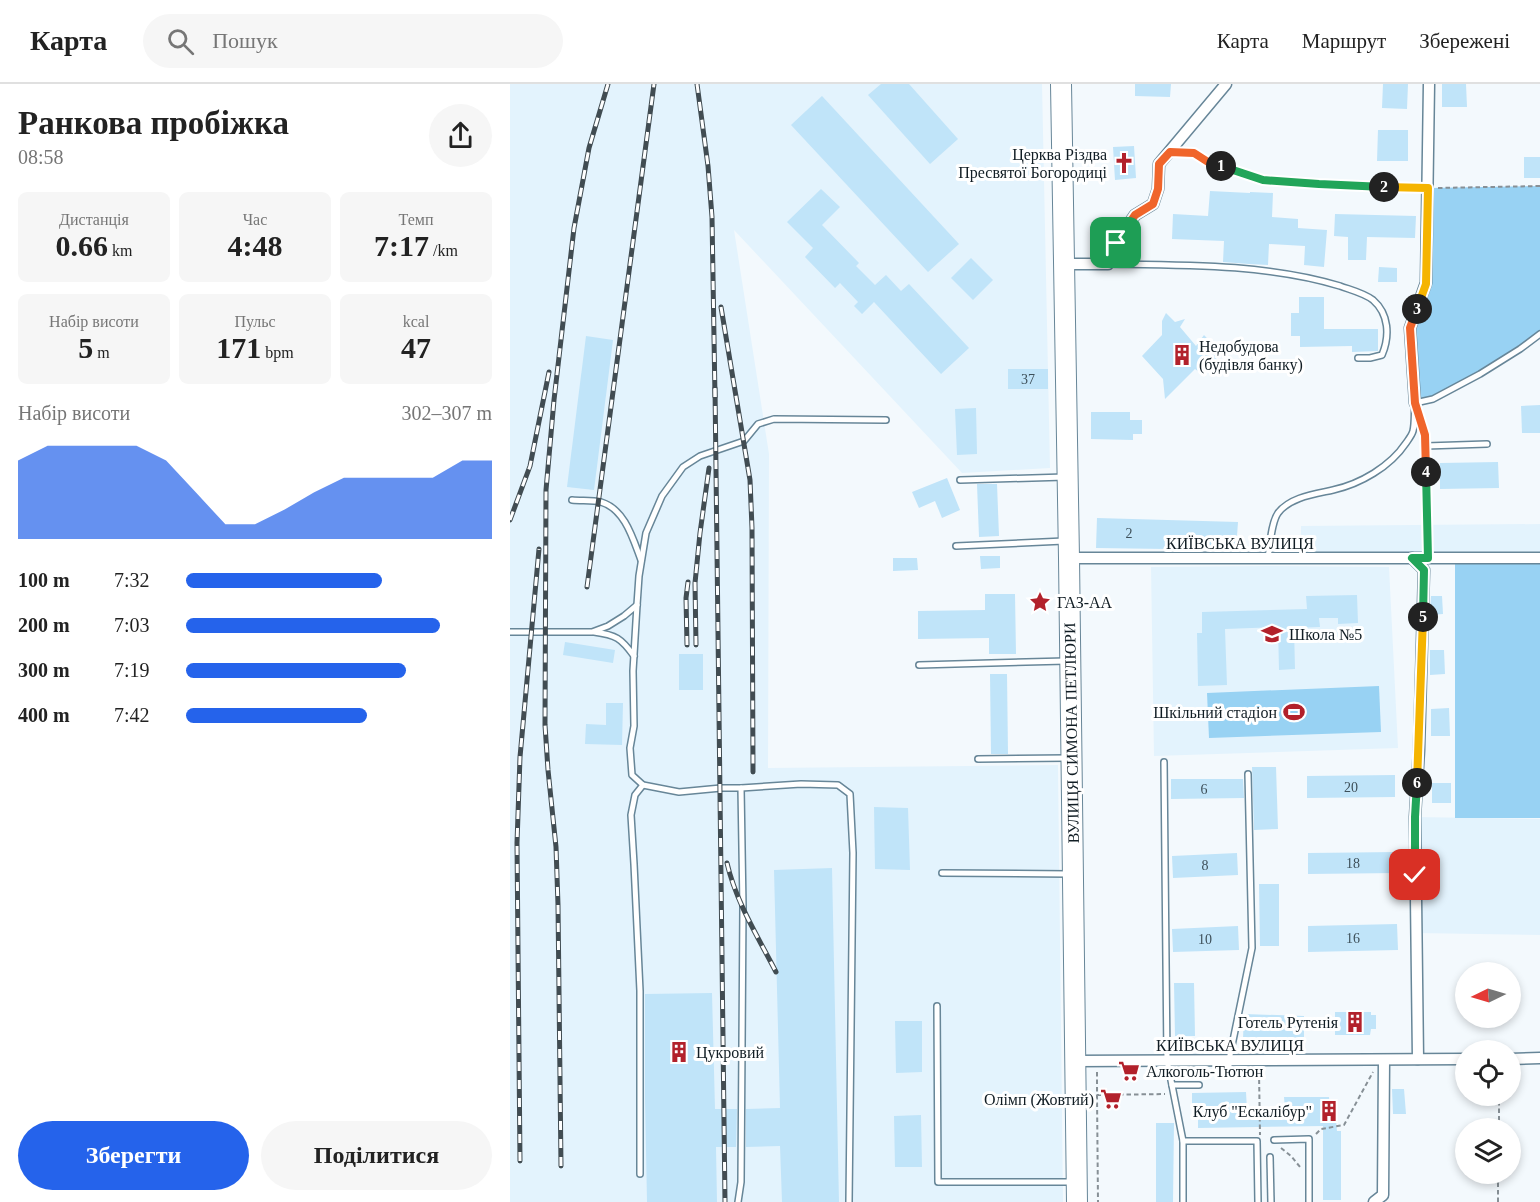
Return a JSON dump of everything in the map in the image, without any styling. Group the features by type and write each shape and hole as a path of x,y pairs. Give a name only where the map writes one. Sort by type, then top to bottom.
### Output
{"highway":[{"name":"ВУЛИЦЯ СИМОНА ПЕТЛЮРИ","path":"1061,84 1077,1192"}],"street":[{"path":"1064,264 1108,264 1116,243 1135,215 1153,204 1158,189 1159,164 1226,84"},
{"path":"1415,403 1410,328 1426,284 1429,84"},
{"name":"КИЇВСЬКА ВУЛИЦЯ","path":"1069,550 1268,558 1540,558"},
{"path":"1412,558 1424,570 1415,817 1418,1059"},
{"path":"1521,1059 1540,1058"},
{"name":"КИЇВСЬКА ВУЛИЦЯ","path":"1076,1061 1455,1059"},
{"path":"1374,1202 1383,1196 1382,1060"}],"lane":[{"path":"1108,264 1251,269 1296,275 1359,292 1372,300 1384,313 1386,346 1382,355 1358,358"},
{"path":"1415,403 1433,399 1480,374 1540,334"},
{"path":"1415,403 1426,446 1428,558"},
{"path":"1268,558 1277,514 1285,506 1312,494 1358,482 1392,460 1413,433 1415,403"},
{"path":"849,1202 853,853 850,794 838,786 829,785 801,784 679,792 644,785 632,775 630,748 634,726 634,656 637,605 646,533 662,496 682,467 700,456 744,441 758,424 774,419 886,420"},
{"path":"1426,446 1487,444"},
{"path":"960,480 1067,477"},
{"path":"572,500 602,502 619,513 631,533 642,561"},
{"path":"956,546 1069,550"},
{"path":"592,632 608,626 637,605"},
{"path":"510,632 609,634 624,642 634,656"},
{"path":"919,665 1070,660"},
{"path":"978,759 1072,758"},
{"path":"1164,762 1167,1060 1183,1141 1183,1202"},
{"path":"1229,1073 1229,1060 1252,948 1248,774"},
{"path":"640,1174 640,991 631,814 635,795 644,785"},
{"path":"738,1202 741,1170 743,917 741,788"},
{"path":"942,873 1073,874"},
{"path":"937,1006 938,1182 1077,1192"},
{"path":"1172,1085 1199,1085"},
{"path":"1275,1143 1309,1139 1309,1202"},
{"path":"1183,1141 1257,1141 1258,1202"},
{"path":"1270,1157 1271,1202"}],"path":[{"path":"1170,152 1194,153 1208,162 1263,180 1428,188 1540,186"},
{"path":"1259,1060 1261,1141"},
{"path":"1309,1139 1321,1129 1344,1125 1382,1060"},
{"path":"1097,1063 1098,1202"},
{"path":"1097,1095 1174,1094"},
{"path":"1275,1143 1291,1156 1310,1180"},
{"path":"1498,1184 1498,1202"}],"shaded area":[{"path":"510,84 1042,84 1050,468 962,473 734,230 769,454 768,768 1058,765 1063,1202 510,1202"},
{"path":"1540,186 1540,334 1520,349 1433,399 1415,403 1410,328 1426,283 1428,188"},
{"path":"1540,524 1540,558 1301,558 1301,526"},
{"path":"1455,558 1540,558 1540,818 1455,818"},
{"name":"Школа №5","path":"1151,567 1389,567 1398,748 1154,756"},
{"name":"Шкільний стадіон","path":"1379,686 1381,732 1209,738 1207,693"},
{"path":"1415,817 1540,819 1540,935 1416,933"}],"building":[{"path":"881,84 909,84 958,139 930,164 868,95"},
{"path":"1135,84 1171,84 1170,97 1135,96"},
{"path":"1383,84 1408,84 1407,109 1382,108"},
{"path":"1442,84 1466,84 1467,107 1442,107"},
{"path":"822,96 959,244 928,272 791,125"},
{"path":"1378,130 1408,130 1408,161 1377,161"},
{"name":"Церква Різдва Пресвятої Богородиці","path":"1134,146 1136,178 1115,180 1113,147"},
{"path":"1524,157 1540,157 1540,178 1524,178"},
{"path":"821,189 840,207 822,225 859,263 856,266 875,285 886,275 901,291 909,284 969,348 941,374 874,302 862,314 854,306 858,302 840,283 835,288 805,257 813,248 787,222"},
{"path":"1210,191 1273,193 1272,217 1298,219 1298,228 1327,230 1324,267 1304,265 1305,246 1269,244 1268,265 1223,262 1224,241 1172,239 1173,214 1208,216"},
{"path":"1335,214 1416,216 1415,238 1367,237 1366,260 1348,260 1348,237 1334,236"},
{"path":"1090,229 1108,229 1108,244 1103,255 1090,255"},
{"path":"971,258 993,280 973,300 951,278"},
{"path":"1379,267 1397,268 1397,282 1378,282"},
{"path":"1299,297 1324,297 1324,329 1378,329 1378,351 1352,352 1352,346 1300,347 1300,336 1291,336 1291,313 1299,313"},
{"name":"Недобудова (будівля банку)","path":"1166,313 1175,322 1185,319 1180,327 1196,346 1204,335 1222,354 1204,376 1195,369 1165,399 1163,379 1142,356 1162,335 1162,321"},
{"path":"586,336 613,340 594,490 567,487"},
{"path":"1008,369 1048,369 1048,389 1008,389"},
{"path":"1540,405 1540,433 1522,433 1521,406"},
{"path":"976,408 977,454 957,455 955,409"},
{"path":"1091,412 1130,412 1130,420 1142,420 1142,434 1133,434 1133,440 1091,439"},
{"path":"1498,462 1499,488 1440,489 1440,463"},
{"path":"947,478 960,510 942,518 935,501 919,508 912,492"},
{"path":"977,484 997,484 999,536 979,537"},
{"path":"1097,518 1238,522 1236,550 1096,548"},
{"path":"980,556 1000,556 1000,568 981,569"},
{"path":"893,558 917,558 918,570 893,571"},
{"path":"985,594 1015,594 1016,654 989,654 989,638 918,639 918,611 985,610"},
{"path":"1357,595 1358,623 1338,624 1338,618 1319,618 1320,627 1294,628 1295,669 1279,670 1278,627 1225,629 1227,685 1198,686 1197,633 1202,633 1202,612 1307,609 1306,596"},
{"path":"1431,596 1442,596 1443,614 1430,615"},
{"path":"565,642 615,650 613,663 563,655"},
{"path":"1430,650 1444,650 1445,674 1430,675"},
{"path":"679,654 703,654 703,690 679,690"},
{"path":"990,674 1007,674 1008,754 991,754"},
{"path":"606,703 623,703 622,745 585,744 586,724 606,725"},
{"path":"1449,708 1450,736 1431,736 1431,709"},
{"path":"1252,767 1276,767 1278,829 1254,830"},
{"path":"1395,775 1395,797 1307,798 1307,776"},
{"path":"1171,779 1243,779 1244,798 1171,799"},
{"path":"1432,783 1451,783 1451,803 1432,803"},
{"path":"874,807 908,808 910,870 875,869"},
{"path":"1397,852 1398,873 1308,874 1308,853"},
{"path":"1237,853 1238,875 1173,878 1172,856"},
{"path":"832,868 839,1202 782,1202 780,1146 746,1147 746,1109 780,1108 774,870"},
{"path":"1259,884 1279,884 1279,946 1260,946"},
{"path":"1397,924 1398,950 1308,952 1308,926"},
{"path":"1238,926 1239,950 1173,952 1172,929"},
{"path":"1174,983 1194,983 1195,1036 1175,1036"},
{"name":"Цукровий","path":"712,993 715,1109 737,1109 736,1147 716,1147 717,1202 647,1202 645,994"},
{"name":"Готель Рутенія","path":"1335,1012 1371,1012 1371,1015 1376,1015 1376,1029 1371,1029 1370,1035 1335,1035"},
{"path":"1244,1014 1304,1016 1304,1040 1243,1039"},
{"path":"895,1021 922,1021 922,1072 896,1073"},
{"path":"1392,1089 1404,1089 1406,1114 1393,1114"},
{"path":"1246,1092 1247,1110 1285,1110 1284,1097 1329,1097 1330,1110 1335,1110 1337,1131 1341,1131 1341,1200 1323,1200 1323,1126 1198,1128 1198,1111 1192,1111 1192,1093"},
{"path":"921,1115 922,1167 895,1167 894,1116"},
{"path":"1156,1123 1174,1123 1173,1202 1156,1202"}],"railway":[{"path":"561,1166 556,847 545,725 546,490 574,228 589,148 608,84"},
{"path":"587,587 654,84"},
{"path":"697,84 712,217 715,397"},
{"path":"721,307 750,480 753,772"},
{"path":"510,520 530,466 549,372"},
{"path":"715,388 725,1202"},
{"path":"696,645 695,583 709,468"},
{"path":"520,1161 517,843 520,757 539,549"},
{"path":"687,645 688,582"},
{"path":"727,863 742,905 776,972"}],"place":[{"name":"Церква Різдва Пресвятої Богородиці","path":"1124,163"},
{"name":"Недобудова (будівля банку)","path":"1182,355"},
{"name":"ГАЗ-АА","path":"1040,602"},
{"name":"Школа №5","path":"1272,634"},
{"name":"Шкільний стадіон","path":"1294,712"},
{"name":"Готель Рутенія","path":"1355,1022"},
{"name":"Цукровий","path":"679,1052"},
{"name":"Алкоголь-Тютюн","path":"1129,1071"},
{"name":"Олімп (Жовтий)","path":"1111,1099"},
{"name":"Клуб \"Ескалібур\"","path":"1329,1111"}],"route":[{"path":"1116,243 1135,215 1153,204 1158,189 1159,164 1170,152 1194,153 1208,162 1263,180 1428,188 1426,284 1410,328 1415,403 1425,435 1428,525 1428,558 1412,558 1424,570 1415,875"}]}
